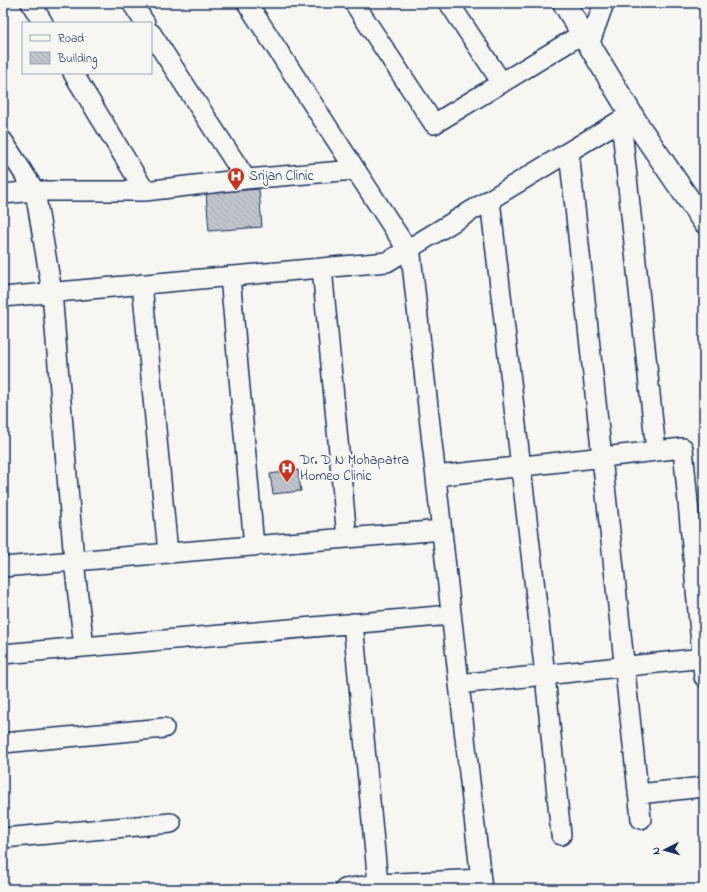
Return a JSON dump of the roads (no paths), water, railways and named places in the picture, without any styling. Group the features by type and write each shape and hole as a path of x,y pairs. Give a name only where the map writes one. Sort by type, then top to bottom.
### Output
{"street":[{"path":"31,3 42,22"},
{"path":"132,3 144,22"},
{"path":"247,3 411,255 482,884 378,884 345,889"},
{"path":"354,3 434,124 502,82 586,39 604,3"},
{"path":"450,3 502,82"},
{"path":"564,3 586,39 626,117 704,222"},
{"path":"152,35 246,179"},
{"path":"74,74 145,191"},
{"path":"3,297 387,262 626,117"},
{"path":"626,117 656,451"},
{"path":"3,142 34,191 52,292 74,561 84,647"},
{"path":"568,152 623,667 641,819"},
{"path":"3,194 34,191 145,191 246,179 355,170"},
{"path":"490,200 545,675 561,835"},
{"path":"322,268 347,538"},
{"path":"230,276 254,546"},
{"path":"142,284 168,553"},
{"path":"436,476 683,448 699,575 704,677"},
{"path":"3,567 442,530"},
{"path":"3,654 452,615"},
{"path":"353,624 378,884"},
{"path":"459,684 703,658"},
{"path":"3,743 164,728"},
{"path":"638,794 704,787"},
{"path":"3,838 171,823"}],"place":[{"name":"Srijan Clinic","path":"236,191"},
{"name":"Dr. D N Mohapatra Homeo Clinic","path":"287,483"}]}
